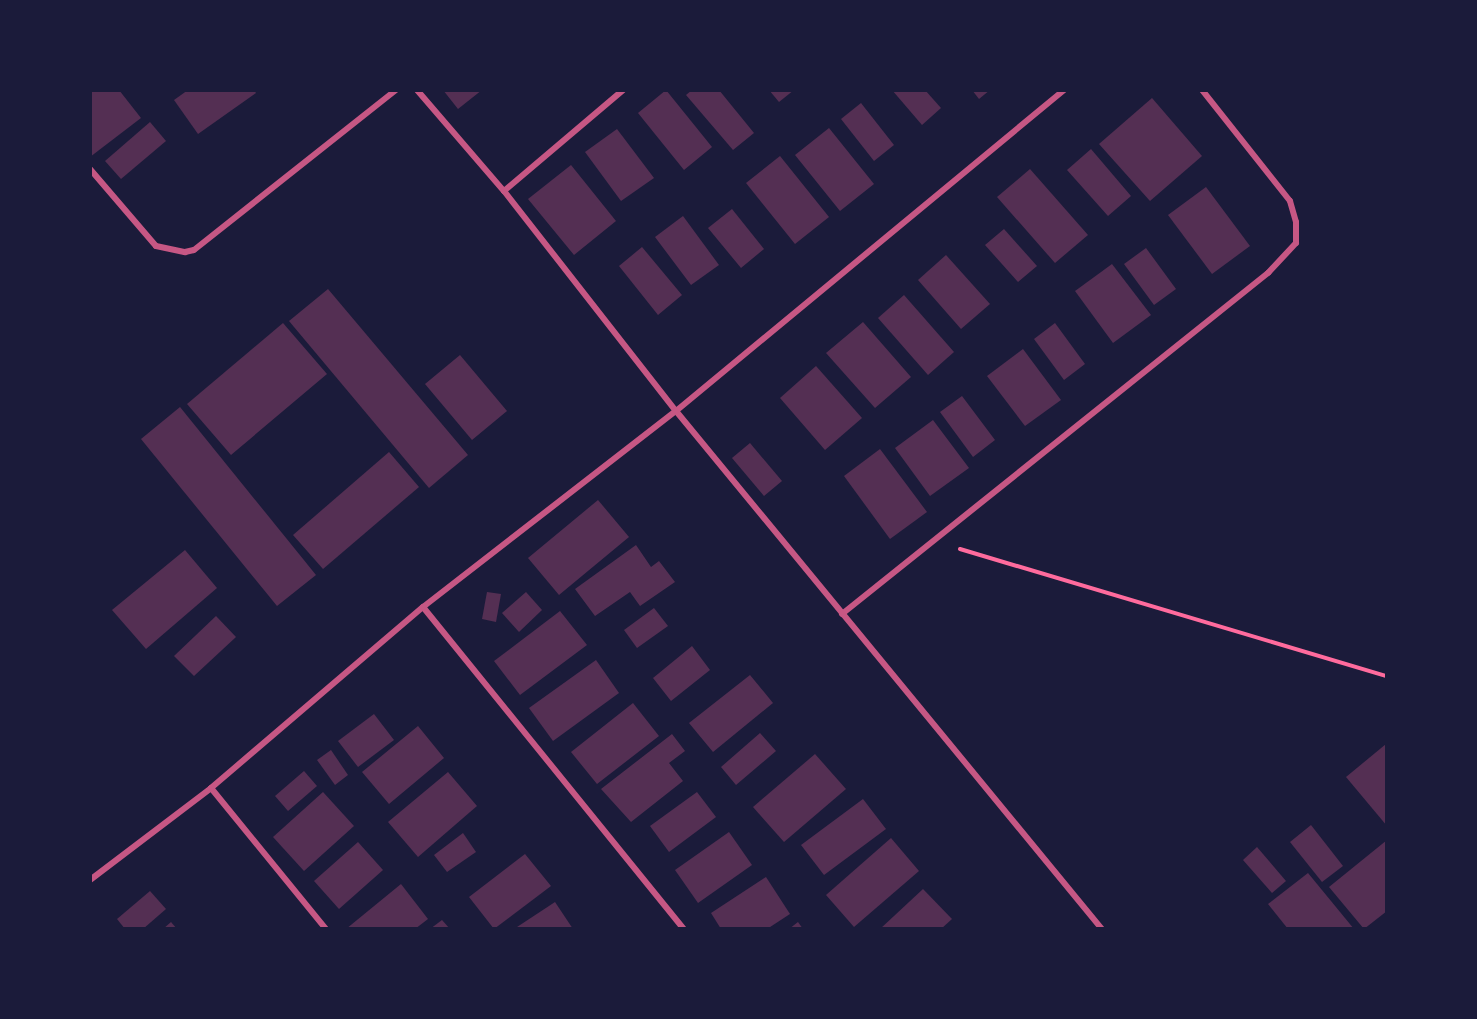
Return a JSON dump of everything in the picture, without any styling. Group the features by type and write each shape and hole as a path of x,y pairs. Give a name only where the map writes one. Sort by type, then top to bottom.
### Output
{"street":[{"path":"90,169 156,246 185,252 194,250 396,90"},
{"path":"417,90 504,191 676,411 1102,929"},
{"path":"504,191 623,90"},
{"path":"90,880 211,788 423,607 676,411 1064,90"},
{"path":"842,614 1268,273 1296,243 1296,222 1290,201 1202,90"},
{"path":"423,607 684,929"},
{"path":"211,788 326,929"}],"path":[{"path":"933,541 1387,676"}],"building":[{"path":"90,90 119,90 141,118 90,157"},
{"path":"188,90 254,90 256,93 198,134 174,100"},
{"path":"443,90 482,90 458,109"},
{"path":"666,90 712,147 684,170 638,113"},
{"path":"692,90 719,90 754,133 733,150 686,95"},
{"path":"769,90 794,90 779,102"},
{"path":"892,90 925,90 941,108 922,125"},
{"path":"972,90 990,90 979,99"},
{"path":"1152,98 1202,156 1150,201 1099,144"},
{"path":"861,103 894,145 874,161 841,119"},
{"path":"150,122 166,141 121,179 105,161"},
{"path":"829,128 874,184 840,211 795,155"},
{"path":"617,129 654,178 621,201 585,152"},
{"path":"1091,149 1131,196 1108,216 1067,170"},
{"path":"780,156 829,217 795,244 746,183"},
{"path":"571,165 616,221 574,255 528,199"},
{"path":"1030,169 1088,235 1055,263 997,197"},
{"path":"1206,187 1250,246 1212,274 1168,215"},
{"path":"732,209 764,249 741,268 708,228"},
{"path":"683,216 719,265 691,285 655,237"},
{"path":"1004,229 1037,266 1018,282 985,245"},
{"path":"642,247 682,295 658,315 619,266"},
{"path":"1146,248 1176,289 1154,305 1124,264"},
{"path":"946,255 990,304 961,329 918,280"},
{"path":"1112,264 1151,315 1113,343 1075,291"},
{"path":"328,289 468,455 429,488 289,321"},
{"path":"904,295 954,352 928,375 878,318"},
{"path":"863,322 911,377 875,408 826,353"},
{"path":"283,323 327,374 231,455 187,404"},
{"path":"1055,323 1085,364 1064,380 1034,339"},
{"path":"1023,349 1061,400 1025,426 987,376"},
{"path":"460,355 507,411 472,440 425,384"},
{"path":"816,366 862,418 825,450 780,398"},
{"path":"962,396 995,440 973,457 940,412"},
{"path":"180,407 316,575 277,606 141,439"},
{"path":"933,420 969,468 930,496 895,448"},
{"path":"750,443 782,481 764,496 732,458"},
{"path":"880,449 927,512 890,539 844,476"},
{"path":"389,452 419,487 323,569 293,535"},
{"path":"598,500 629,537 559,595 528,558"},
{"path":"636,545 651,567 659,561 675,582 640,606 630,592 595,616 575,589"},
{"path":"185,550 217,588 146,649 112,610"},
{"path":"487,592 501,594 496,622 482,619"},
{"path":"526,592 542,610 519,632 502,613"},
{"path":"654,608 668,626 637,648 624,630"},
{"path":"560,611 587,645 520,695 494,661"},
{"path":"216,616 236,637 194,676 174,656"},
{"path":"692,646 710,670 671,701 653,678"},
{"path":"596,660 619,693 553,741 529,708"},
{"path":"750,675 773,703 713,752 689,723"},
{"path":"633,703 659,736 597,784 571,752"},
{"path":"374,714 394,740 358,767 338,741"},
{"path":"418,726 444,758 389,804 362,772"},
{"path":"760,733 776,751 736,785 721,767"},
{"path":"672,734 685,751 669,763 683,781 631,822 601,789"},
{"path":"1387,745 1387,826 1346,777"},
{"path":"331,750 348,775 335,785 317,760"},
{"path":"815,754 846,789 784,842 753,807"},
{"path":"304,771 317,786 288,811 275,796"},
{"path":"448,772 477,806 418,857 388,822"},
{"path":"323,792 354,826 304,871 273,837"},
{"path":"697,792 716,817 669,852 650,826"},
{"path":"863,799 886,829 824,875 801,845"},
{"path":"1311,825 1343,866 1322,882 1290,842"},
{"path":"729,832 752,865 698,903 675,870"},
{"path":"463,833 476,852 447,872 434,855"},
{"path":"891,838 919,871 854,927 826,895"},
{"path":"1387,840 1387,911 1364,929 1329,887"},
{"path":"358,842 383,870 339,909 314,881"},
{"path":"1257,847 1286,881 1272,893 1243,860"},
{"path":"525,854 551,886 494,929 469,897"},
{"path":"1308,873 1354,929 1288,929 1268,904"},
{"path":"766,877 790,914 767,929 721,929 711,913"},
{"path":"401,884 428,919 415,929 346,929"},
{"path":"923,889 952,919 941,929 880,929"},
{"path":"150,891 166,909 143,929 125,929 117,919"},
{"path":"555,902 573,929 514,929"},
{"path":"442,920 450,929 430,929"},
{"path":"171,922 177,929 163,929"},
{"path":"798,922 803,929 789,929"}]}
